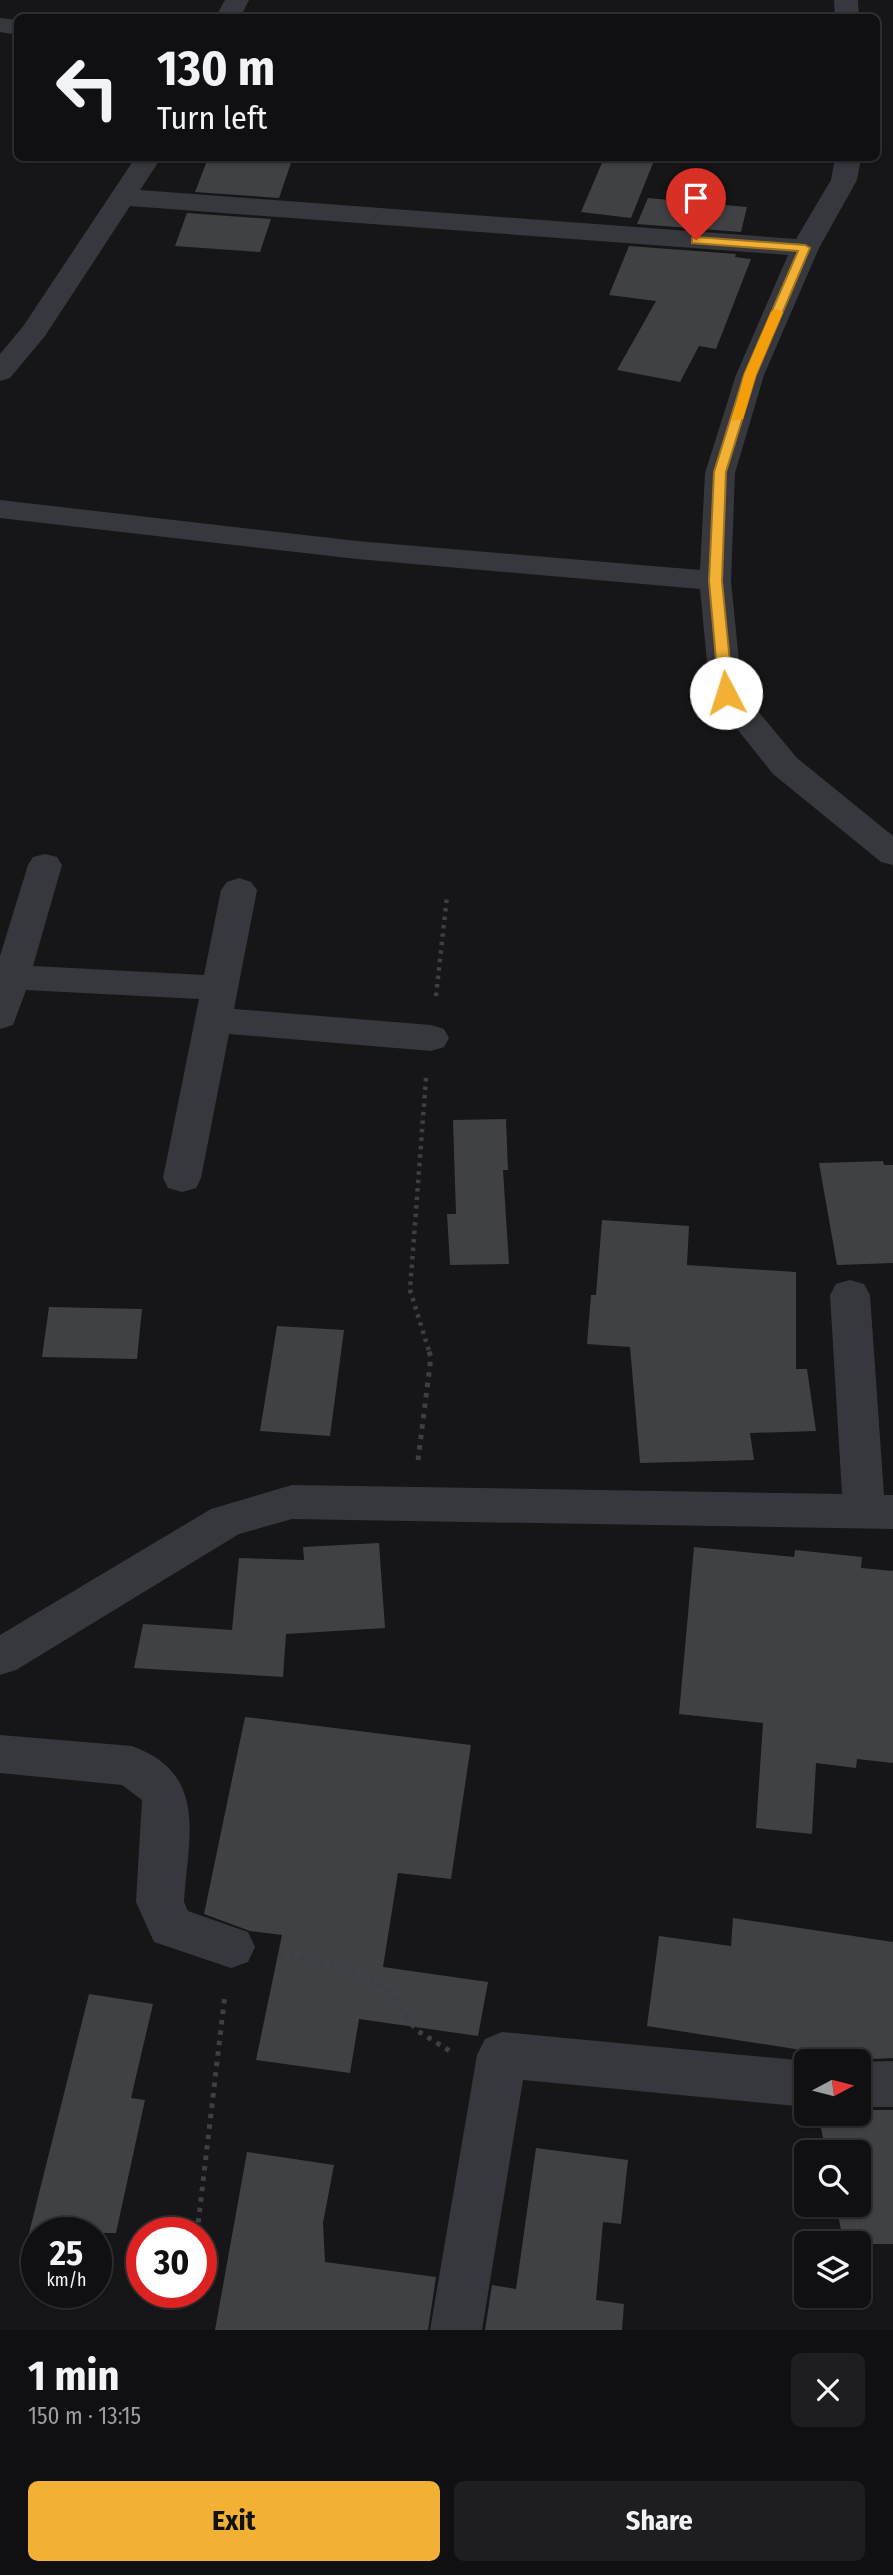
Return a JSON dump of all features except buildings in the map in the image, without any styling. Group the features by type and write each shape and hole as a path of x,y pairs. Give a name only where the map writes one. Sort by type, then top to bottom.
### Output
{"street":[{"path":"0,372 35,330 146,161"},
{"path":"847,161 844,180 805,248 750,375 720,472 715,581 726,693 785,766 893,854"},
{"path":"123,197 805,248"},
{"path":"0,509 374,554 715,581"},
{"path":"0,1016 45,866"},
{"path":"183,1178 239,890"},
{"path":"12,977 215,1004 431,1038"},
{"path":"0,1657 226,1521 292,1502 878,1511 850,1295"},
{"path":"0,1754 132,1766 145,1774 158,1786 167,1804 160,1902 172,1927 231,1947"},
{"path":"456,2330 502,2055 794,2083"},
{"path":"872,2084 893,2084"}],"path":[{"path":"413,1504 431,1357 410,1290 416,1182 447,896"},
{"path":"199,2217 231,1947 292,1955 346,1968 387,1989 416,2030 451,2051 502,2055"}],"slow traffic":[{"path":"737,419 750,375 777,312"}],"route":[{"path":"696,240 805,248 750,375 720,472 715,581 726,693"}]}
